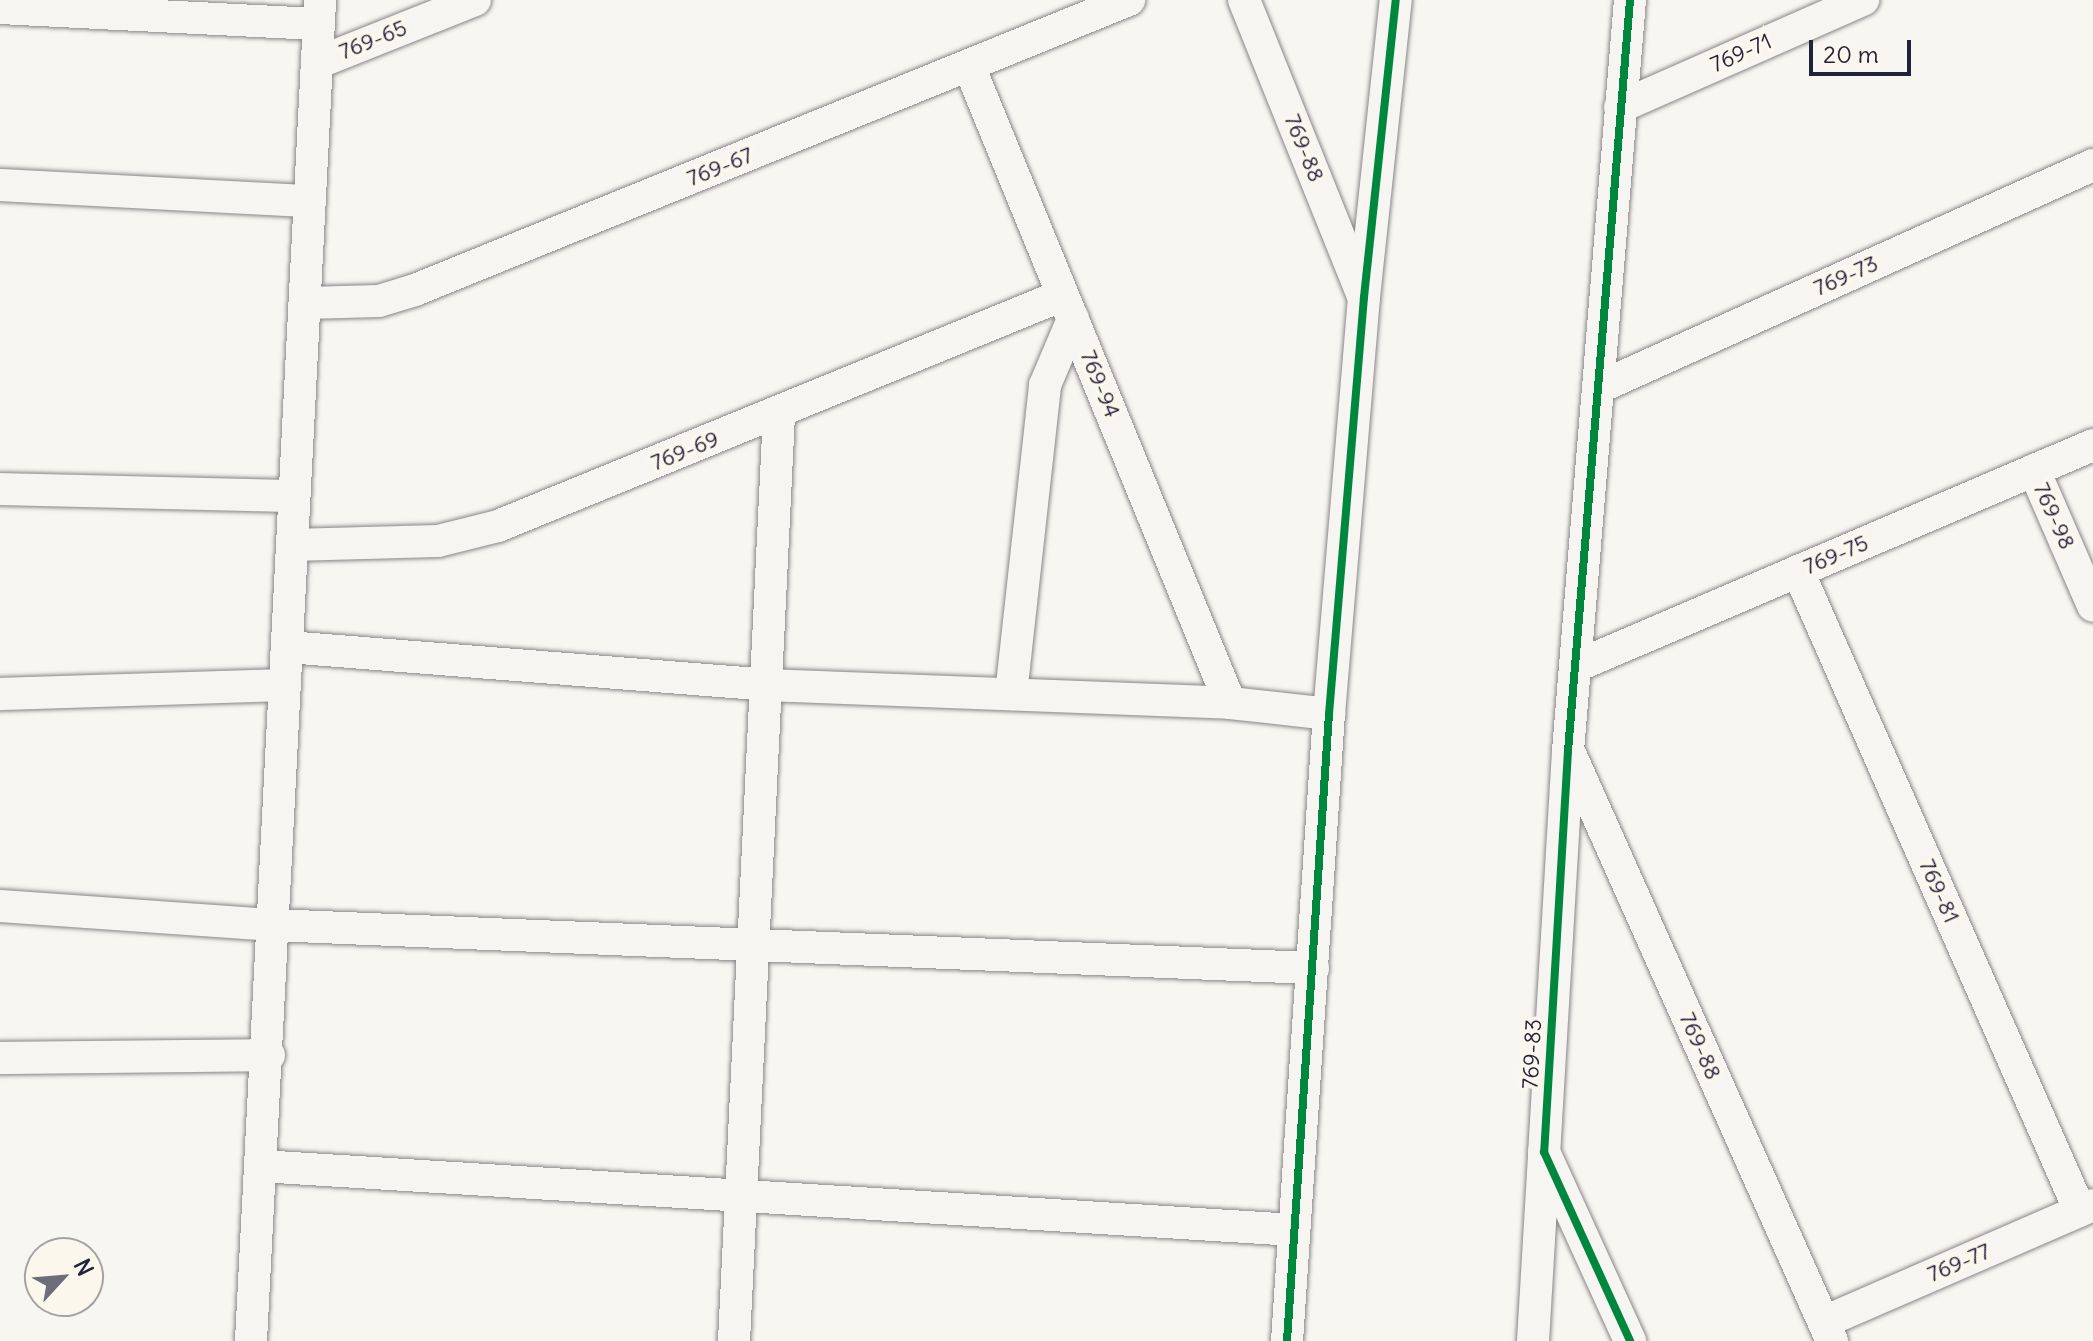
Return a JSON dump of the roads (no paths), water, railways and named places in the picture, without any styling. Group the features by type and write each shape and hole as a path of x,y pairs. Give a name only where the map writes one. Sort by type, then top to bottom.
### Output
{"street":[{"name":"769-65","path":"317,63 475,0"},
{"name":"769-67","path":"305,303 379,301 415,290 1129,0"},
{"name":"769-88","path":"1244,0 1364,297"},
{"path":"1287,1341 1329,714 1364,297 1396,0"},
{"name":"769-83","path":"1630,0 1579,665 1568,751 1544,1152 1630,1341"},
{"name":"769-71","path":"1620,107 1863,0"},
{"path":"0,8 319,12 272,925 269,1055 251,1341"},
{"name":"769-94","path":"969,66 1230,703"},
{"name":"769-73","path":"1600,387 2093,165"},
{"path":"0,185 309,201"},
{"path":"1011,694 1045,385 1068,307"},
{"name":"769-69","path":"292,545 438,541 498,526 779,414 1068,307"},
{"path":"734,1341 779,414"},
{"name":"769-75","path":"1579,665 2093,445"},
{"name":"769-98","path":"2034,470 2093,606"},
{"path":"0,489 294,496"},
{"name":"769-81","path":"1798,571 2086,1208"},
{"path":"287,647 766,685 1230,703 1329,714"},
{"path":"0,694 285,685"},
{"name":"769-88","path":"1568,751 1828,1331"},
{"path":"0,906 272,925 1313,968"},
{"path":"0,1058 269,1055"},
{"path":"1533,1341 1544,1152"},
{"path":"260,1166 741,1199 1294,1230"},
{"name":"769-77","path":"1828,1331 2086,1208"}]}
